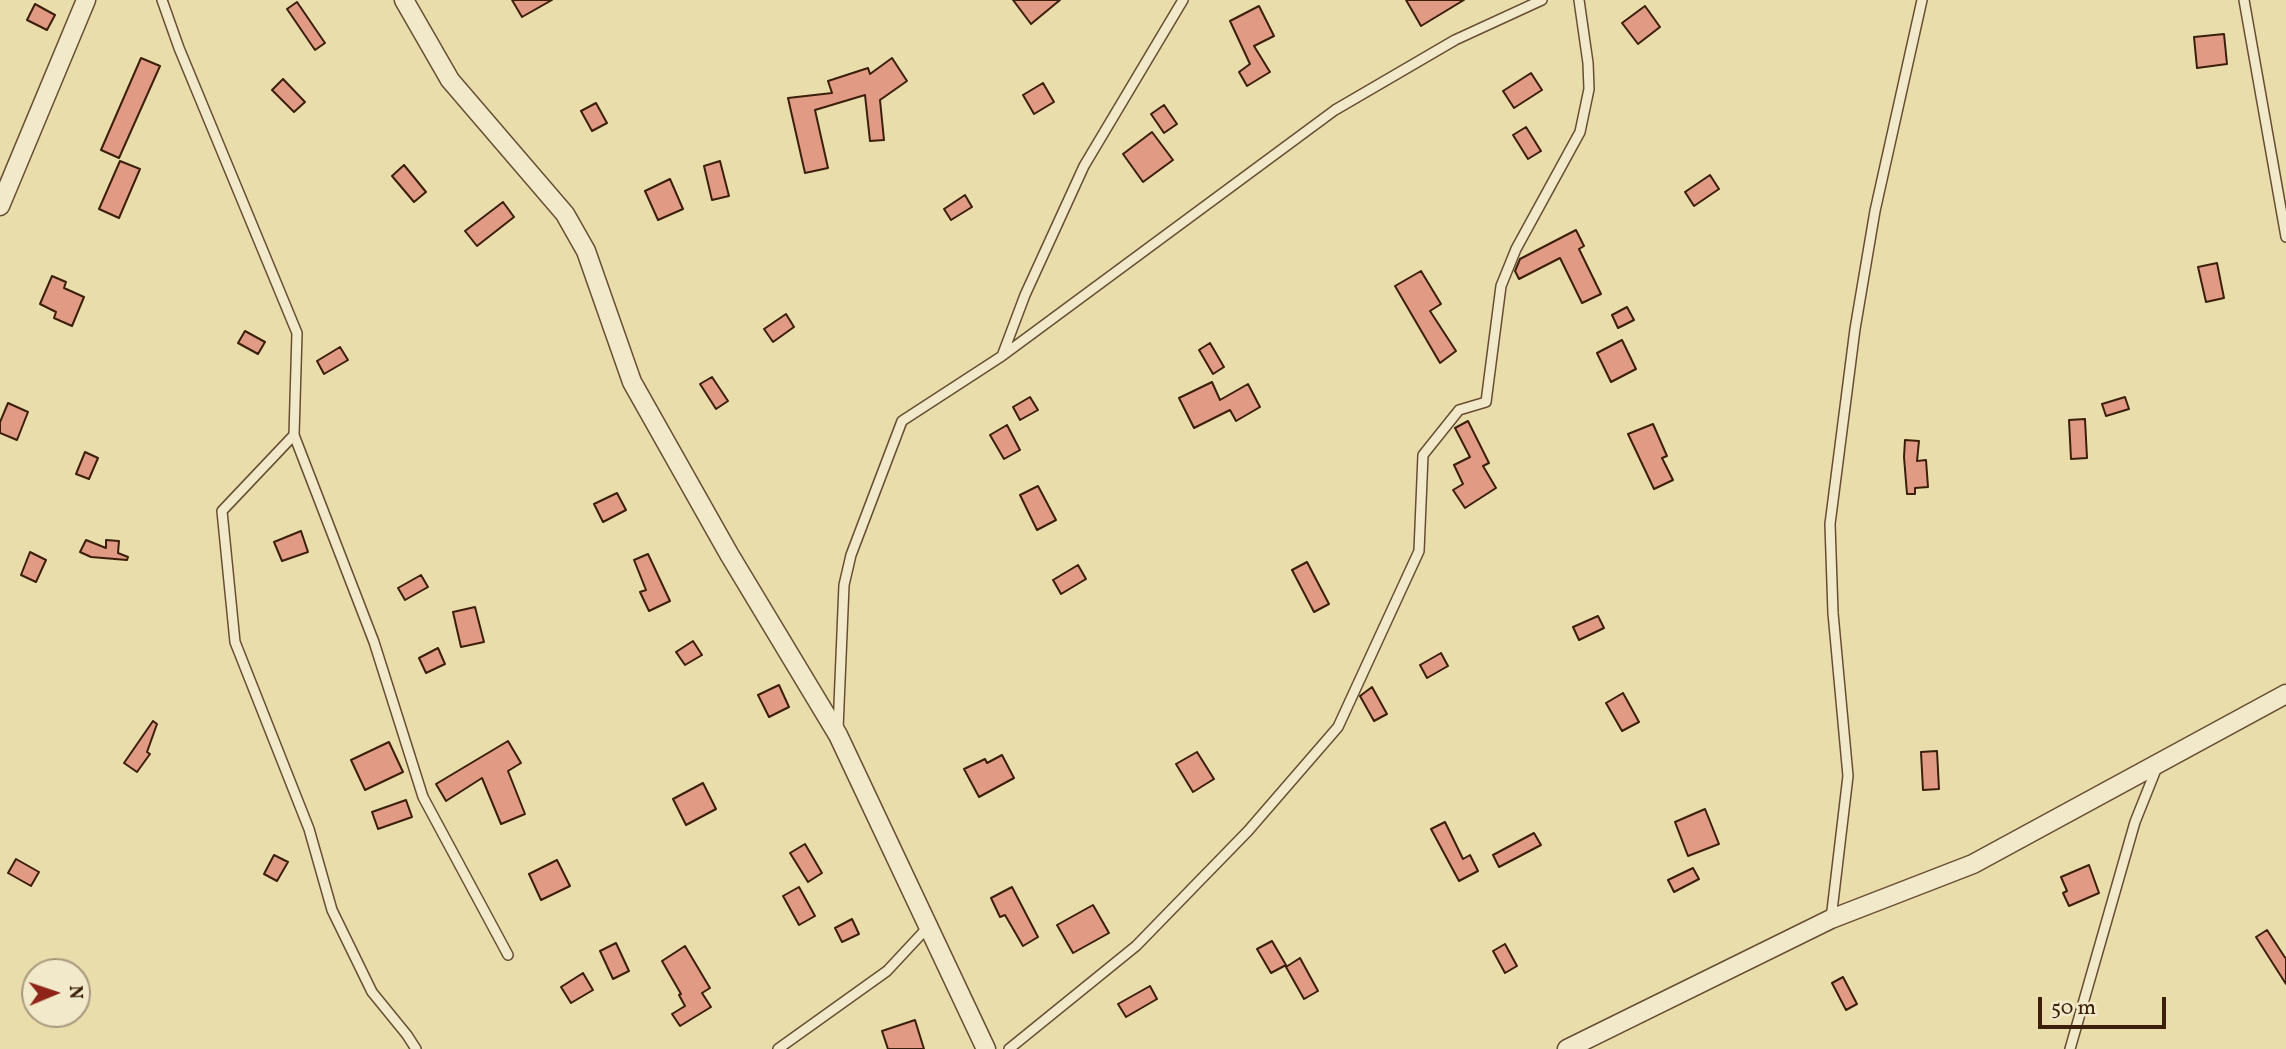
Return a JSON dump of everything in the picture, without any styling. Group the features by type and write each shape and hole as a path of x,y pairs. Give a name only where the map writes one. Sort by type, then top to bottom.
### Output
{"street":[{"path":"0,206 86,0"},
{"path":"404,0 450,80 565,214 586,251 632,382 729,554 838,735 986,1049"},
{"path":"1567,1049 1831,919 1900,890 1973,864 2286,694"}],"lane":[{"path":"162,0 179,48 297,333 294,435 374,642 423,797 508,955"},
{"path":"1002,356 1025,295 1084,166 1183,0"},
{"path":"838,735 844,585 851,555 902,421 1002,356 1335,110 1455,40 1542,0"},
{"path":"1009,1049 1136,946 1248,831 1338,727 1419,551 1423,455 1459,411 1486,401 1501,286 1516,249 1580,132 1589,89 1579,0"},
{"path":"1831,919 1848,776 1833,613 1830,524 1855,329 1875,211 1922,0"},
{"path":"2244,0 2286,237"},
{"path":"294,435 222,511 235,642 309,830 332,910 372,992 416,1049"},
{"path":"2070,1049 2134,822 2160,763"},
{"path":"778,1049 887,971 928,927"}],"building":[{"path":"512,0 552,0 522,17"},
{"path":"1013,0 1060,0 1031,24"},
{"path":"1406,0 1464,0 1421,26"},
{"path":"297,2 325,43 315,50 287,9"},
{"path":"35,4 55,15 47,30 27,20"},
{"path":"1259,6 1274,36 1254,46 1270,72 1247,86 1239,72 1250,64 1230,21"},
{"path":"1645,6 1660,27 1638,44 1622,23"},
{"path":"2224,34 2227,64 2197,68 2194,37"},
{"path":"141,58 160,66 119,158 101,150"},
{"path":"892,58 907,81 880,100 884,140 870,141 865,95 815,110 828,168 805,173 788,98 832,93 828,81 868,68 870,74"},
{"path":"1531,73 1542,90 1514,108 1503,91"},
{"path":"283,79 305,102 294,112 272,90"},
{"path":"1043,83 1054,102 1034,114 1023,95"},
{"path":"596,103 607,123 592,131 581,111"},
{"path":"1164,105 1177,124 1164,133 1151,114"},
{"path":"1526,127 1541,151 1528,159 1513,135"},
{"path":"1152,132 1173,160 1143,182 1123,154"},
{"path":"120,161 140,169 119,218 99,209"},
{"path":"720,161 729,196 712,200 704,166"},
{"path":"404,165 426,192 414,202 392,176"},
{"path":"1710,175 1719,189 1694,206 1685,192"},
{"path":"670,179 683,209 658,220 645,191"},
{"path":"965,195 972,207 951,220 944,209"},
{"path":"503,202 514,217 477,246 465,231"},
{"path":"1576,230 1584,246 1579,249 1601,294 1582,303 1560,258 1519,279 1515,271 1520,259"},
{"path":"2217,263 2224,298 2206,302 2198,267"},
{"path":"1421,271 1441,304 1430,311 1456,351 1440,363 1395,286"},
{"path":"52,276 66,282 64,288 84,297 72,326 54,318 56,312 40,304"},
{"path":"1627,307 1634,320 1618,328 1612,315"},
{"path":"786,314 794,327 773,342 764,329"},
{"path":"245,331 265,342 258,354 238,343"},
{"path":"1622,340 1636,369 1611,382 1597,353"},
{"path":"1210,343 1224,367 1213,374 1199,350"},
{"path":"340,347 348,360 324,374 317,361"},
{"path":"712,377 728,401 716,409 700,384"},
{"path":"1212,382 1220,400 1248,384 1260,407 1236,421 1230,410 1194,428 1179,398"},
{"path":"1030,397 1038,410 1020,420 1013,407"},
{"path":"2125,397 2129,409 2106,416 2102,404"},
{"path":"8,403 28,412 17,440 0,433 0,422"},
{"path":"2085,419 2087,458 2071,459 2069,420"},
{"path":"1468,421 1489,463 1483,466 1496,488 1465,508 1453,490 1463,484 1454,465 1470,457 1455,428"},
{"path":"1653,424 1667,456 1662,458 1673,480 1654,489 1628,434"},
{"path":"1007,425 1020,450 1004,459 990,435"},
{"path":"1905,440 1919,441 1917,461 1926,460 1928,487 1915,488 1915,494 1907,494"},
{"path":"85,452 98,458 89,479 76,474"},
{"path":"1038,486 1056,520 1037,530 1020,495"},
{"path":"617,493 626,510 603,522 594,504"},
{"path":"301,531 308,552 282,561 274,542"},
{"path":"86,540 106,548 106,540 119,541 118,553 128,557 127,560 91,557 80,552"},
{"path":"30,552 46,560 36,582 21,575"},
{"path":"648,554 670,601 649,611 640,592 646,590 634,560"},
{"path":"1307,562 1329,604 1314,612 1292,570"},
{"path":"1078,565 1086,579 1061,594 1053,580"},
{"path":"421,575 428,587 405,600 398,588"},
{"path":"475,607 484,642 461,647 453,612"},
{"path":"1598,616 1604,628 1579,640 1573,627"},
{"path":"693,641 702,655 685,665 676,652"},
{"path":"438,648 445,664 426,673 419,658"},
{"path":"1441,653 1448,666 1427,678 1420,665"},
{"path":"779,685 789,707 769,717 758,695"},
{"path":"1372,687 1387,714 1374,721 1360,696"},
{"path":"1623,693 1639,722 1622,731 1606,703"},
{"path":"153,721 157,724 147,752 150,754 137,772 124,763"},
{"path":"508,741 521,763 508,771 525,814 501,824 482,778 446,801 436,784"},
{"path":"389,742 403,772 365,790 351,760"},
{"path":"1937,751 1939,789 1923,790 1921,752"},
{"path":"1197,752 1214,779 1193,792 1176,764"},
{"path":"1002,755 1014,778 979,797 964,769 985,759 987,763"},
{"path":"703,783 716,809 686,825 673,799"},
{"path":"406,800 412,817 378,829 372,812"},
{"path":"1705,809 1719,844 1688,856 1675,822"},
{"path":"1445,822 1463,859 1470,855 1478,871 1459,881 1431,829"},
{"path":"1534,833 1541,845 1499,867 1493,855"},
{"path":"805,844 822,873 808,882 790,853"},
{"path":"274,855 288,862 277,881 264,874"},
{"path":"16,859 39,872 31,886 8,873"},
{"path":"557,860 570,886 541,900 529,874"},
{"path":"2089,865 2099,893 2069,906 2063,893 2067,891 2061,877"},
{"path":"1693,868 1699,879 1674,892 1668,880"},
{"path":"799,887 815,916 799,925 783,896"},
{"path":"1012,887 1038,937 1023,946 1005,915 1000,917 991,898"},
{"path":"1093,905 1109,933 1073,953 1057,925"},
{"path":"852,919 859,934 842,942 835,928"},
{"path":"2267,930 2286,959 2286,984 2256,937"},
{"path":"1272,941 1286,965 1271,973 1257,949"},
{"path":"616,943 629,971 613,979 600,951"},
{"path":"1505,944 1517,966 1505,973 1493,951"},
{"path":"685,946 710,988 702,993 711,1007 680,1026 672,1014 685,1006 662,961"},
{"path":"1300,958 1318,991 1304,999 1286,967"},
{"path":"583,973 593,990 571,1003 561,987"},
{"path":"1843,977 1857,1004 1846,1010 1832,983"},
{"path":"1150,986 1157,999 1126,1017 1118,1004"},
{"path":"915,1020 924,1049 888,1049 882,1031"}]}
